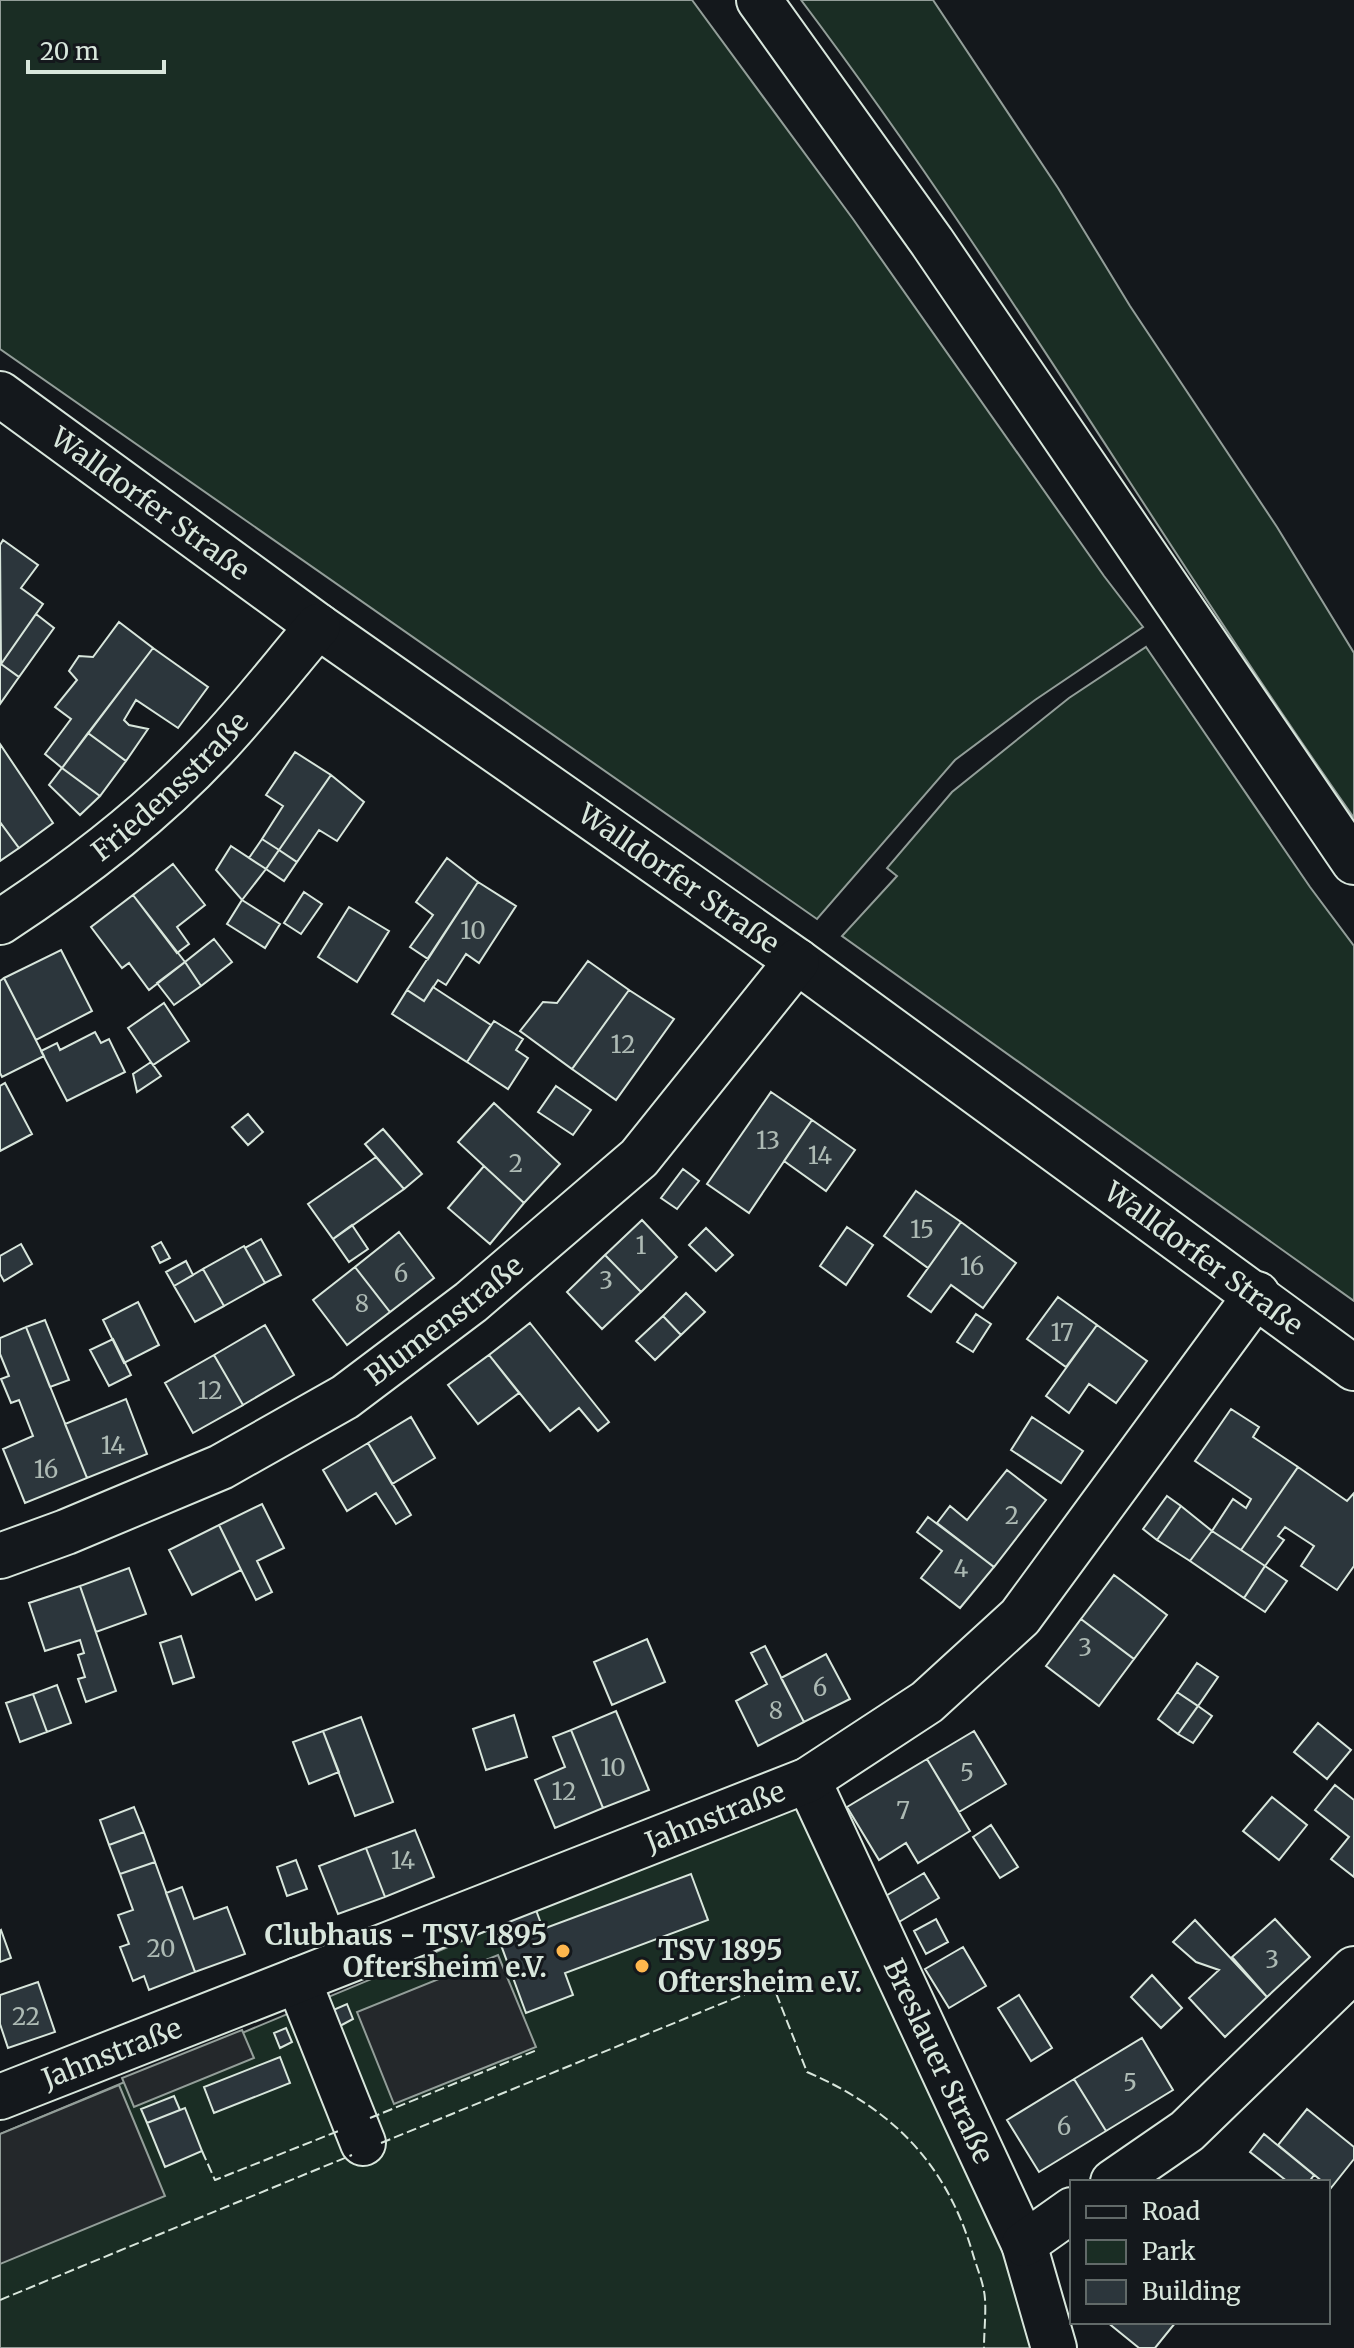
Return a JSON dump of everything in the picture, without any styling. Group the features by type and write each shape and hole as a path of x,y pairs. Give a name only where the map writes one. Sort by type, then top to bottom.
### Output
{"street":[{"path":"759,0 932,242 1354,862"},
{"name":"Walldorfer Straße","path":"0,394 318,626 797,961 1257,1294 1354,1368"},
{"name":"Friedensstraße","path":"0,922 58,884 134,825 214,748 318,626"},
{"name":"Blumenstraße","path":"0,1556 221,1467 345,1397 471,1302 639,1158 797,961"},
{"name":"Jahnstraße","path":"0,2097 808,1780 927,1702 1020,1617 1257,1294"},
{"name":"Breslauer Straße","path":"808,1780 1024,2244 1054,2348"},
{"path":"1116,2180 1187,2131 1354,1969"},
{"path":"298,1980 363,2143"},
{"path":"1024,2244 1070,2211"}],"green space":[{"path":"0,0 692,0 853,219 1143,627 1035,700 955,760 817,919 0,349"},
{"path":"801,0 933,0 1277,527 1354,653 1354,818 1216,614 1013,303 874,100"},
{"path":"1146,647 1310,887 1354,946 1354,1301 842,936 897,876 887,868 952,792 1069,698"},
{"name":"TSV 1895 Oftersheim e.V.","path":"803,1799 1047,2348 0,2348 0,2134"}],"shaded area":[{"path":"498,1955 536,2047 394,2104 357,2012"},
{"path":"242,2030 254,2058 134,2107 122,2078"},
{"path":"119,2085 165,2196 0,2264 0,2134"}],"building":[{"path":"3,540 38,565 21,588 43,604 1,664 0,545"},
{"path":"36,614 54,628 19,677 1,664"},
{"path":"119,622 153,648 62,768 45,754 71,719 55,707 77,680 69,671 79,656 93,657"},
{"path":"153,648 208,687 178,728 136,700 124,720 129,725 148,729 126,761 88,733"},
{"path":"0,665 19,677 0,704"},
{"path":"88,733 126,761 100,796 62,768"},
{"path":"0,744 53,823 19,848 0,822"},
{"path":"295,752 331,775 279,850 262,839 283,806 266,795"},
{"path":"62,768 100,796 80,815 49,785"},
{"path":"331,775 364,802 337,841 319,830 297,862 279,850"},
{"path":"0,822 19,848 0,861"},
{"path":"262,839 279,850 266,869 249,858"},
{"path":"231,846 266,869 242,900 216,870"},
{"path":"279,850 297,862 284,881 266,869"},
{"path":"447,858 478,882 428,959 410,947 433,915 416,902"},
{"path":"173,864 205,905 177,927 189,944 177,953 133,895"},
{"path":"478,882 516,906 479,963 466,954 446,985 438,980 424,1001 407,990"},
{"path":"304,892 322,904 301,934 284,923"},
{"path":"133,895 185,962 149,990 129,963 122,968 91,927"},
{"path":"242,900 280,924 265,948 227,924"},
{"path":"349,907 389,931 357,982 318,957"},
{"path":"214,939 232,962 201,986 185,962"},
{"path":"61,950 92,1011 36,1040 4,978"},
{"path":"588,961 629,990 572,1069 520,1031 543,1002 557,1003"},
{"path":"185,962 201,986 174,1005 157,983"},
{"path":"4,978 44,1056 2,1077 0,981"},
{"path":"433,987 491,1025 467,1062 392,1014 407,990 424,1001"},
{"path":"629,990 674,1019 616,1100 572,1069"},
{"path":"164,1003 189,1041 153,1065 128,1028"},
{"path":"494,1021 523,1039 516,1050 528,1058 508,1089 467,1062"},
{"path":"95,1032 101,1043 109,1039 125,1072 67,1101 41,1051 57,1043 60,1050"},
{"path":"151,1062 161,1076 137,1092 133,1074"},
{"path":"5,1083 32,1134 0,1151 0,1086"},
{"path":"556,1086 591,1110 573,1135 538,1112"},
{"path":"771,1092 812,1120 749,1213 707,1184"},
{"path":"494,1103 560,1164 524,1203 458,1142"},
{"path":"248,1114 263,1132 248,1145 232,1127"},
{"path":"812,1120 855,1150 826,1191 784,1161"},
{"path":"383,1129 422,1174 404,1189 365,1144"},
{"path":"376,1157 404,1189 333,1239 308,1204"},
{"path":"484,1166 524,1203 490,1244 448,1208"},
{"path":"683,1169 699,1181 677,1209 661,1198"},
{"path":"916,1191 961,1222 928,1268 884,1236"},
{"path":"642,1220 677,1257 641,1292 605,1255"},
{"path":"961,1222 1016,1263 983,1308 951,1285 931,1312 908,1296"},
{"path":"352,1225 368,1249 349,1262 333,1239"},
{"path":"847,1227 873,1245 846,1285 820,1266"},
{"path":"706,1228 733,1255 716,1271 689,1245"},
{"path":"399,1232 434,1278 390,1312 355,1267"},
{"path":"261,1239 281,1275 265,1283 245,1248"},
{"path":"161,1242 170,1258 160,1263 152,1247"},
{"path":"21,1244 32,1264 4,1281 0,1274 0,1256"},
{"path":"244,1246 265,1283 224,1306 203,1269"},
{"path":"605,1255 641,1292 602,1329 567,1292"},
{"path":"186,1261 193,1275 174,1286 166,1272"},
{"path":"355,1267 390,1312 347,1345 313,1300"},
{"path":"203,1269 224,1306 195,1322 174,1286"},
{"path":"686,1293 705,1312 681,1335 663,1316"},
{"path":"1058,1297 1097,1325 1066,1367 1027,1339"},
{"path":"138,1302 159,1345 124,1363 103,1320"},
{"path":"976,1314 991,1324 973,1352 957,1342"},
{"path":"663,1316 681,1335 655,1360 636,1341"},
{"path":"45,1320 69,1380 50,1387 26,1327"},
{"path":"530,1323 609,1422 598,1431 579,1408 550,1431 489,1355"},
{"path":"265,1325 294,1375 243,1405 214,1355"},
{"path":"1097,1325 1147,1361 1116,1403 1089,1384 1069,1413 1046,1396"},
{"path":"26,1327 87,1478 25,1503 3,1449 33,1436 19,1400 11,1403 1,1379 9,1376 0,1354 0,1338"},
{"path":"113,1339 131,1375 109,1386 90,1350"},
{"path":"214,1355 243,1405 193,1433 165,1383"},
{"path":"489,1355 519,1393 478,1424 448,1385"},
{"path":"126,1399 147,1454 87,1478 65,1424"},
{"path":"1231,1409 1259,1427 1253,1437 1298,1467 1241,1550 1212,1531 1233,1499 1246,1508 1251,1499 1195,1461"},
{"path":"411,1417 435,1458 392,1484 368,1443"},
{"path":"1032,1417 1083,1451 1061,1483 1011,1450"},
{"path":"368,1443 411,1515 396,1524 376,1493 347,1511 323,1470"},
{"path":"1298,1467 1347,1501 1354,1493 1354,1566 1337,1590 1301,1566 1314,1546 1285,1527 1278,1536 1284,1540 1265,1566 1241,1550"},
{"path":"1007,1470 1046,1500 994,1567 937,1523 950,1506 967,1520"},
{"path":"1167,1496 1181,1506 1157,1540 1143,1529"},
{"path":"262,1504 284,1548 257,1561 272,1592 256,1600 219,1525"},
{"path":"1181,1506 1212,1531 1190,1561 1157,1540"},
{"path":"928,1517 994,1567 960,1608 921,1578 942,1551 917,1532"},
{"path":"219,1525 241,1570 192,1595 169,1550"},
{"path":"1212,1531 1265,1566 1244,1598 1190,1561"},
{"path":"1265,1566 1287,1581 1265,1612 1244,1598"},
{"path":"129,1568 146,1614 96,1632 80,1586"},
{"path":"1114,1575 1167,1615 1134,1659 1081,1619"},
{"path":"80,1586 116,1691 86,1702 78,1679 85,1677 78,1655 84,1653 80,1640 45,1651 29,1603"},
{"path":"1081,1619 1134,1659 1099,1706 1046,1666"},
{"path":"181,1636 194,1677 173,1684 160,1643"},
{"path":"647,1639 665,1682 612,1705 594,1662"},
{"path":"765,1646 804,1722 758,1746 736,1701 767,1684 751,1653"},
{"path":"826,1654 850,1699 804,1722 781,1678"},
{"path":"1197,1663 1218,1677 1198,1706 1177,1692"},
{"path":"57,1685 71,1723 47,1732 33,1694"},
{"path":"1177,1692 1198,1706 1178,1734 1158,1719"},
{"path":"33,1694 47,1732 20,1742 6,1703"},
{"path":"1198,1706 1212,1716 1193,1743 1178,1734"},
{"path":"616,1711 649,1790 603,1808 571,1730"},
{"path":"514,1715 527,1757 486,1770 473,1729"},
{"path":"361,1717 393,1802 355,1816 323,1731"},
{"path":"1318,1723 1351,1750 1327,1779 1294,1752"},
{"path":"571,1730 603,1808 555,1828 535,1780 565,1767 553,1737"},
{"path":"323,1731 339,1772 309,1784 293,1742"},
{"path":"974,1731 1006,1784 959,1812 927,1759"},
{"path":"927,1759 970,1831 918,1863 906,1843 879,1860 847,1807"},
{"path":"1335,1785 1354,1800 1354,1877 1331,1859 1349,1837 1315,1810"},
{"path":"1272,1797 1307,1825 1279,1860 1243,1831"},
{"path":"134,1807 144,1832 109,1845 100,1820"},
{"path":"991,1825 1018,1867 1000,1878 973,1837"},
{"path":"415,1830 434,1877 385,1897 366,1848"},
{"path":"144,1832 155,1862 120,1874 109,1845"},
{"path":"366,1848 385,1897 338,1914 319,1866"},
{"path":"296,1860 307,1889 287,1896 277,1867"},
{"path":"155,1862 195,1972 149,1990 144,1976 133,1981 120,1947 129,1944 118,1915 133,1910 120,1874"},
{"path":"924,1873 939,1898 899,1922 884,1897"},
{"name":"Clubhaus - TSV 1895 Oftersheim e.V.","path":"691,1874 708,1920 565,1973 573,1995 526,2013 494,1926 536,1910 543,1929"},
{"path":"182,1887 194,1919 227,1907 245,1954 195,1972 166,1893"},
{"path":"936,1919 948,1942 926,1954 914,1931"},
{"path":"1275,1919 1310,1957 1267,1997 1232,1957"},
{"path":"1195,1920 1267,1997 1225,2037 1189,1998 1219,1970 1196,1962 1173,1942"},
{"path":"0,1931 11,1958 0,1962"},
{"path":"963,1947 986,1986 949,2008 925,1969"},
{"path":"1152,1975 1182,2008 1161,2028 1131,1997"},
{"path":"38,1982 55,2032 8,2048 0,2024 0,1995"},
{"path":"1019,1995 1052,2048 1031,2061 998,2008"},
{"path":"347,2004 353,2019 338,2027 331,2011"},
{"path":"286,2028 292,2042 280,2048 274,2033"},
{"path":"1142,2038 1173,2090 1106,2131 1074,2079"},
{"path":"280,2057 290,2083 214,2113 204,2087"},
{"path":"1074,2079 1106,2131 1039,2172 1007,2120"},
{"path":"174,2096 180,2110 147,2123 141,2109"},
{"path":"185,2108 202,2151 165,2167 147,2123"},
{"path":"1307,2109 1354,2147 1354,2159 1331,2188 1330,2180 1321,2180 1278,2145"},
{"path":"1264,2134 1314,2175 1310,2180 1285,2180 1250,2152"},
{"path":"1109,2324 1174,2324 1155,2348 1139,2348"}],"fence":[{"path":"381,2143 772,1983 807,2072 865,2103 889,2121 911,2142 947,2191 961,2219 983,2287 984,2348"},
{"path":"370,2118 537,2050"},
{"path":"202,2151 215,2180 341,2130"},
{"path":"0,2300 352,2155"}],"place":[{"name":"Clubhaus - TSV 1895 Oftersheim e.V.","path":"563,1951"},
{"name":"TSV 1895 Oftersheim e.V.","path":"642,1966"}]}
